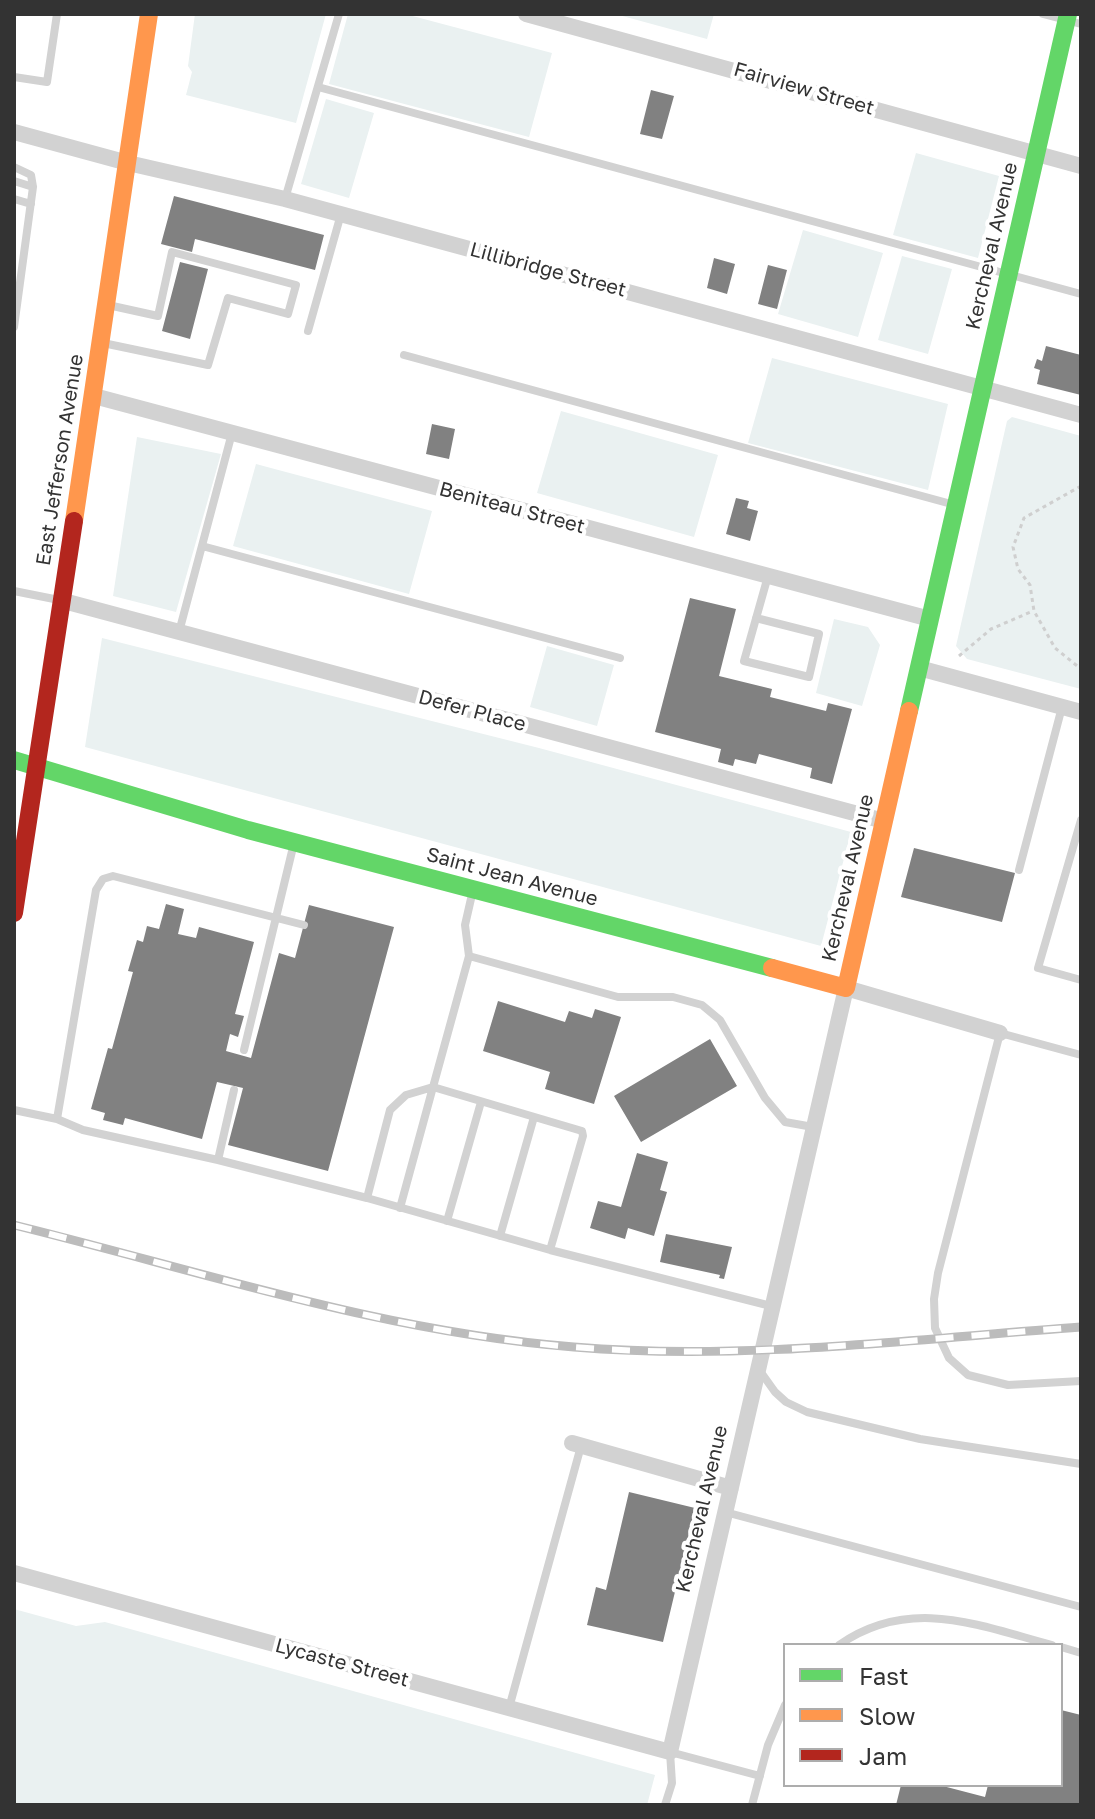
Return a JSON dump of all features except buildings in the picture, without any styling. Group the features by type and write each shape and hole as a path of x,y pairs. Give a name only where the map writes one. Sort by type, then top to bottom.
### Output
{"street":[{"name":"East Jefferson Avenue","path":"14,913 149,14"},
{"name":"Fairview Street","path":"526,14 1081,166"},
{"name":"Kercheval Avenue","path":"670,1752 1035,153 1072,19"},
{"name":"Lillibridge Street","path":"14,132 128,163 285,199 1081,415"},
{"name":"Beniteau Street","path":"94,396 930,619"},
{"name":"Defer Place","path":"60,600 884,821"},
{"path":"919,668 1081,712"},
{"name":"Saint Jean Avenue","path":"14,760 295,842 846,988 1000,1033"},
{"path":"576,1445 731,1488"},
{"name":"Lycaste Street","path":"14,1573 670,1752"}],"lane":[{"path":"14,77 47,82 57,14"},
{"path":"285,199 339,14"},
{"path":"1043,14 1072,19"},
{"path":"318,87 1081,294"},
{"path":"14,167 31,175 33,187 14,327"},
{"path":"14,181 33,187"},
{"path":"14,199 31,204"},
{"path":"308,331 341,214"},
{"path":"102,342 208,365 228,298 288,314 296,285 172,252 158,316 107,305"},
{"path":"404,355 956,506"},
{"path":"179,632 232,433"},
{"path":"202,546 620,658"},
{"path":"756,618 819,634 809,677 744,661 756,618 768,576"},
{"path":"14,591 60,600"},
{"path":"1019,870 1062,707"},
{"path":"1081,820 1038,968 1081,980"},
{"path":"244,1050 295,842"},
{"path":"57,1119 96,890 103,879 113,876 304,925"},
{"path":"400,1208 469,956 465,925 473,890"},
{"path":"469,956 618,997 673,997 702,1005 720,1020 765,1098 785,1122 813,1127"},
{"path":"1081,1055 1000,1033 934,1299 935,1328 949,1358 968,1375 1008,1385 1081,1381"},
{"path":"367,1198 390,1110 406,1095 433,1087 582,1131 550,1250"},
{"path":"218,1160 234,1090"},
{"path":"447,1221 481,1102"},
{"path":"14,1110 57,1119 83,1130 367,1198 550,1250 771,1306"},
{"path":"500,1236 534,1117"},
{"path":"758,1367 775,1392 786,1402 807,1412 920,1439 1081,1464"},
{"path":"509,1708 576,1445"},
{"path":"725,1512 1081,1607"},
{"path":"842,1643 867,1628 886,1622 906,1617 939,1617 1044,1643"},
{"path":"752,1805 768,1745 783,1710"},
{"path":"665,1805 672,1783 670,1752 760,1776"}],"path":[{"path":"1081,486 1024,518 1015,536 1014,558 1030,585 1034,611 1055,648 1081,669"},
{"path":"959,656 991,629 1034,611"},
{"path":"1006,621 1009,626"},
{"path":"991,629 994,635"}],"shaded area":[{"path":"195,14 326,14 296,123 186,95 192,72 188,66"},
{"path":"348,14 405,14 552,53 529,137 329,84"},
{"path":"615,14 714,14 707,39"},
{"path":"326,99 374,113 349,198 301,184"},
{"path":"916,153 999,176 978,258 893,235"},
{"path":"803,230 883,253 858,337 778,314"},
{"path":"902,256 952,269 928,354 878,340"},
{"path":"772,358 948,404 928,490 748,443"},
{"path":"561,411 718,455 694,537 537,493"},
{"path":"1012,417 1081,436 1081,689 967,659 956,646 1007,421"},
{"path":"137,437 221,454 176,612 113,596"},
{"path":"256,464 432,511 409,594 233,546"},
{"path":"834,619 868,627 880,645 862,706 816,693"},
{"path":"102,638 539,748 851,832 821,946 85,747"},
{"path":"547,646 614,665 597,726 530,707"},
{"path":"14,1609 76,1626 105,1622 655,1775 647,1805 14,1805"}],"railway":[{"path":"14,1225 362,1314 502,1339 574,1347 637,1351 764,1350 1081,1327"}],"traffic: fast":[{"path":"909,711 1068,14"},
{"path":"14,760 248,830 772,968"}],"traffic: slow":[{"path":"74,521 149,14"},
{"path":"772,968 846,988 909,711"}],"traffic: jam":[{"path":"14,913 74,521"}]}
